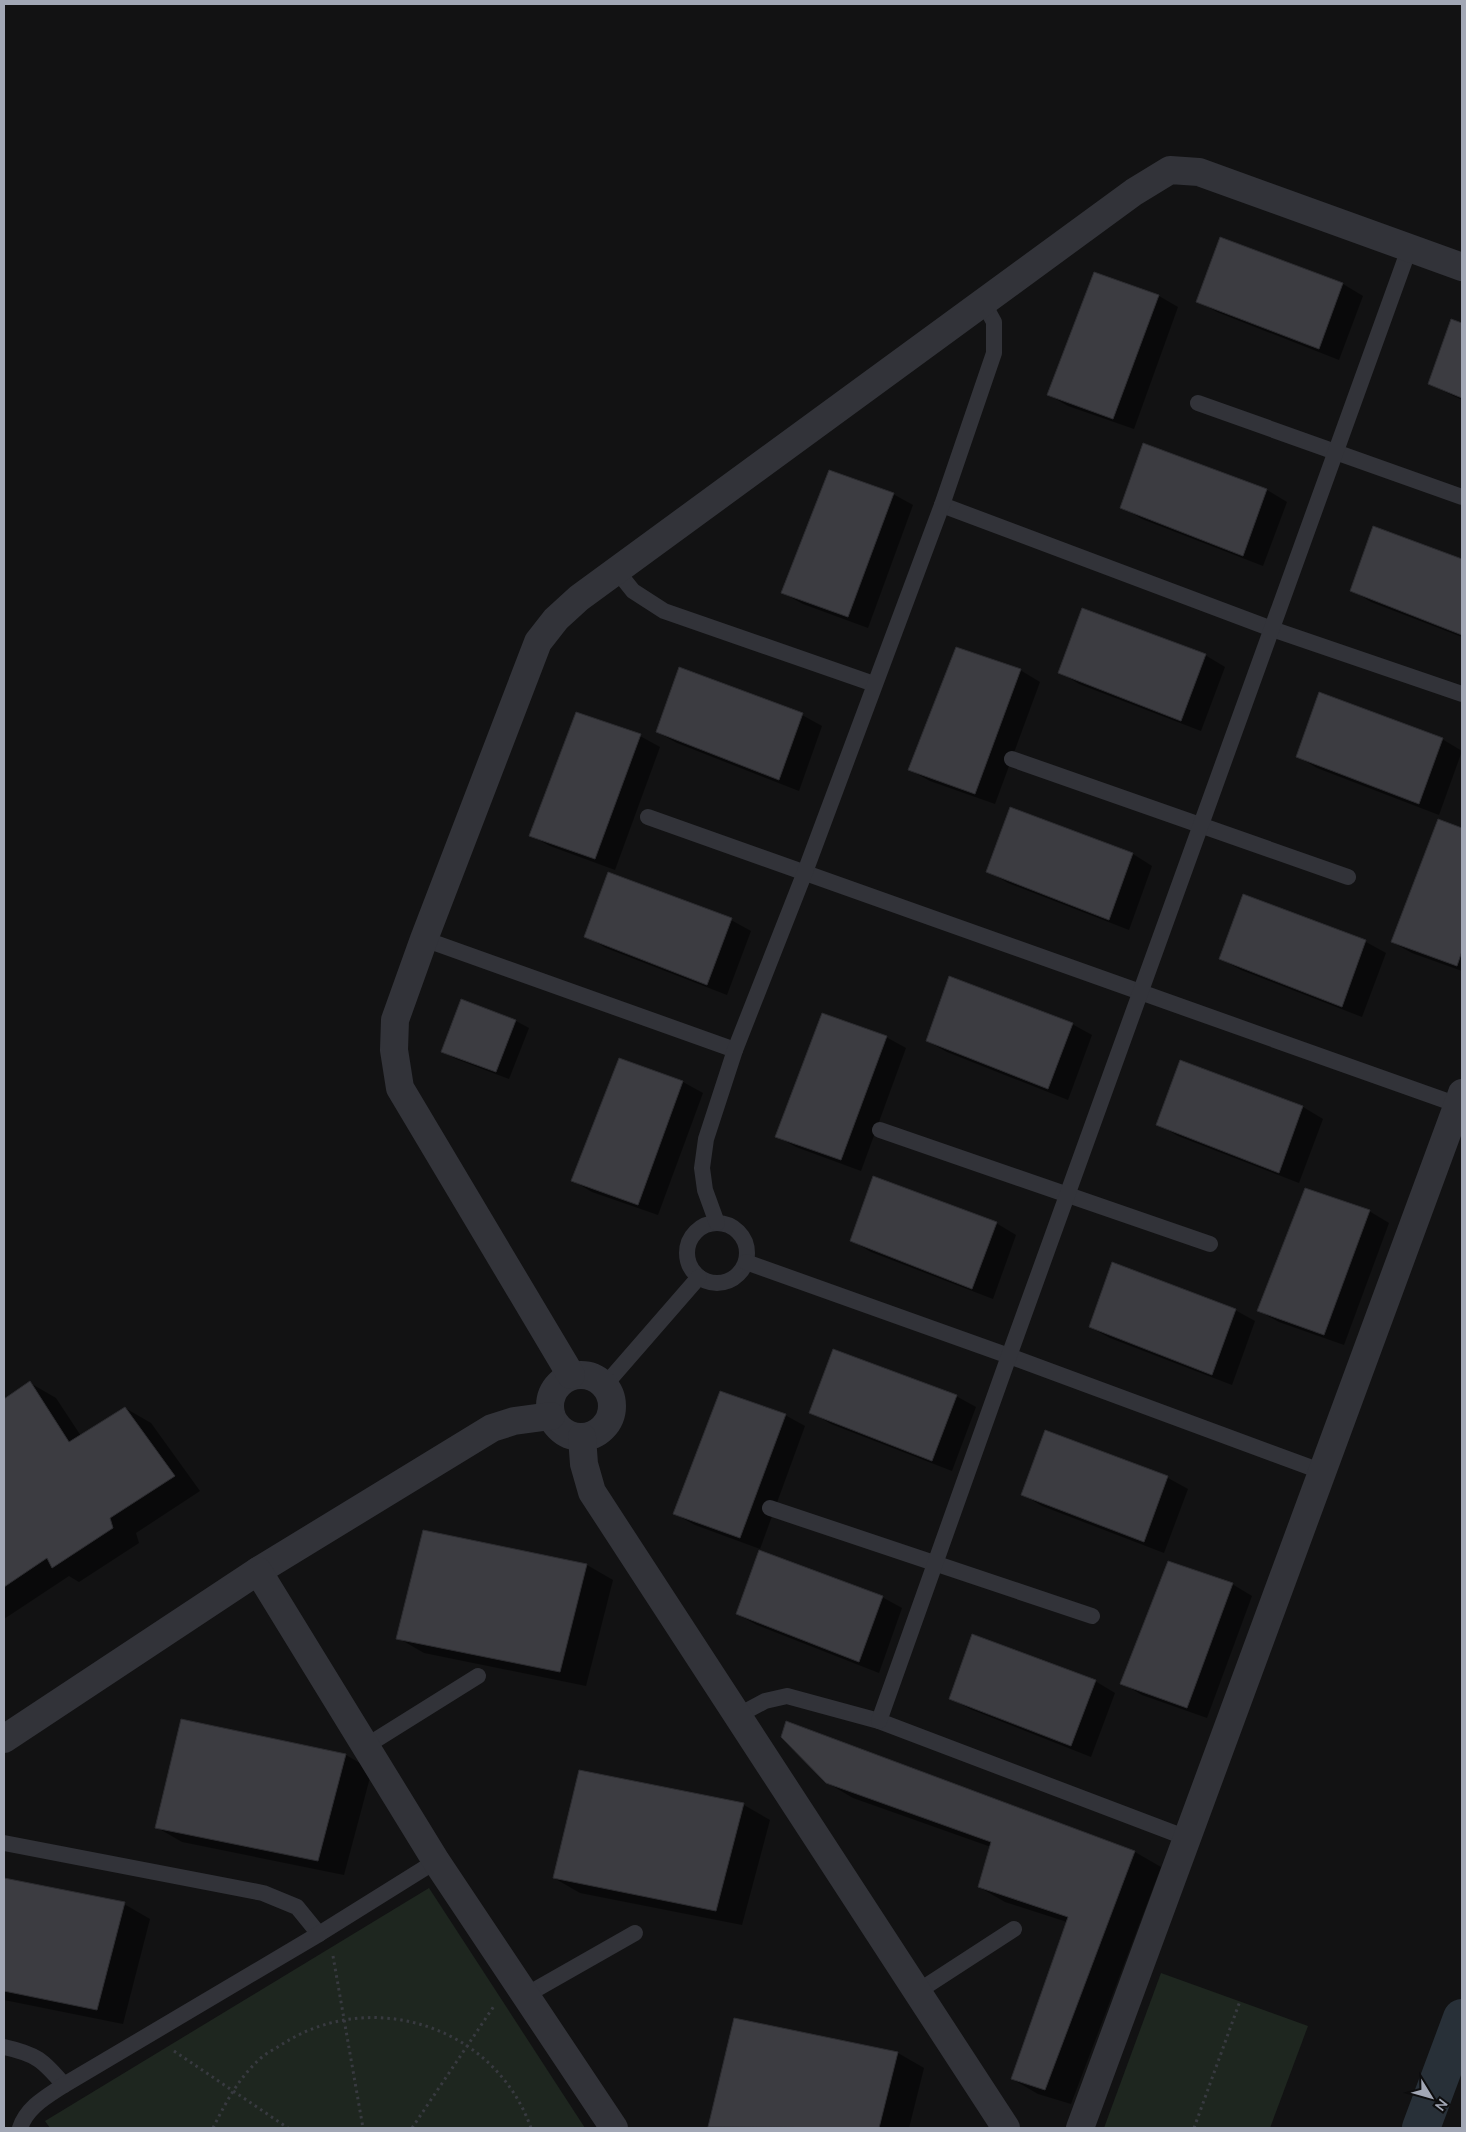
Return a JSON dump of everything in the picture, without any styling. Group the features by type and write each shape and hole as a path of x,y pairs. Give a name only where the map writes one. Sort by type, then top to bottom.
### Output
{"street":[{"path":"571,1376 400,1088 394,1050 396,1020 424,939 538,642 556,620 579,598 1134,192 1170,170 1199,172 1462,267"},
{"path":"1080,2128 1460,1099"},
{"path":"584,1374 596,1378 605,1385 611,1398 612,1412 606,1425 595,1434 582,1437 568,1435 557,1427 551,1416 549,1404 552,1392 560,1382 571,1376 584,1374"},
{"path":"4,1739 258,1571 492,1428 514,1421 551,1416"},
{"path":"582,1437 584,1464 592,1492 1006,2128"},
{"path":"258,1571 436,1861 614,2128"}],"lane":[{"path":"879,1721 1409,249"},
{"path":"717,1223 705,1190 702,1168 706,1139 735,1050 805,872 942,505 994,354 994,322 983,302"},
{"path":"1198,403 1462,497"},
{"path":"942,505 1272,629 1462,694"},
{"path":"617,571 633,591 664,611 874,684"},
{"path":"1012,759 1348,877"},
{"path":"648,817 1142,991 1460,1099"},
{"path":"424,939 735,1050"},
{"path":"880,1130 1210,1244"},
{"path":"707,1224 726,1224 742,1235 748,1252 746,1262 742,1270 727,1282 707,1282 699,1278 692,1271 688,1262 688,1244 699,1228 707,1224"},
{"path":"746,1262 1009,1356 1323,1472"},
{"path":"605,1385 699,1278"},
{"path":"770,1508 1092,1616"},
{"path":"366,1746 478,1676"},
{"path":"737,1716 765,1701 787,1696 879,1721 1187,1838"},
{"path":"4,1843 263,1893 297,1907 319,1934"},
{"path":"20,2128 23,2118 38,2102 64,2085 319,1934 436,1861"},
{"path":"917,1992 1014,1929"},
{"path":"526,1995 635,1933"},
{"path":"4,2048 26,2052 46,2064 64,2085"}],"path":[{"path":"331,1948 363,2128"},
{"path":"1194,2128 1240,2002"},
{"path":"412,2128 494,2005"},
{"path":"212,2128 232,2090 262,2057 292,2037 300,2032 343,2019 387,2017 429,2026 467,2045 500,2074 524,2109 531,2128"},
{"path":"167,2047 288,2128"}],"shaded area":[{"path":"429,1888 585,2128 50,2128 45,2121"},
{"path":"1161,1973 1308,2026 1270,2128 1104,2128"}],"building":[{"path":"1220,237 1343,283 1319,349 1196,302"},
{"path":"1094,272 1159,295 1113,419 1047,395"},
{"path":"1451,319 1462,323 1462,398 1428,384"},
{"path":"1143,443 1267,489 1243,556 1120,508"},
{"path":"829,470 894,493 848,617 781,593"},
{"path":"1373,526 1462,559 1462,635 1350,591"},
{"path":"1082,608 1206,654 1181,721 1058,673"},
{"path":"956,647 1021,669 975,794 908,770"},
{"path":"679,667 803,713 779,780 656,732"},
{"path":"1319,692 1443,738 1419,804 1296,757"},
{"path":"576,712 641,734 595,859 529,836"},
{"path":"1010,807 1133,853 1109,920 986,872"},
{"path":"1438,819 1462,828 1462,951 1457,966 1391,942"},
{"path":"608,872 732,918 707,985 584,937"},
{"path":"1243,894 1366,940 1342,1007 1219,959"},
{"path":"949,976 1073,1023 1048,1089 926,1041"},
{"path":"461,999 516,1020 496,1072 441,1052"},
{"path":"822,1013 887,1036 841,1160 775,1137"},
{"path":"619,1058 683,1081 638,1205 571,1181"},
{"path":"1180,1060 1303,1106 1279,1173 1156,1125"},
{"path":"873,1176 997,1222 972,1289 850,1241"},
{"path":"1305,1188 1370,1210 1324,1335 1257,1311"},
{"path":"1112,1262 1236,1309 1212,1375 1089,1327"},
{"path":"833,1349 957,1395 932,1461 809,1413"},
{"path":"30,1381 69,1442 125,1407 175,1476 110,1518 113,1528 52,1568 47,1558 4,1587 4,1399"},
{"path":"720,1391 786,1414 740,1538 673,1514"},
{"path":"1045,1430 1168,1476 1144,1542 1021,1495"},
{"path":"423,1530 587,1564 560,1672 396,1639"},
{"path":"759,1550 883,1596 859,1662 736,1614"},
{"path":"1168,1561 1233,1583 1187,1708 1120,1684"},
{"path":"972,1634 1096,1680 1071,1746 949,1699"},
{"path":"181,1719 346,1754 318,1861 155,1828"},
{"path":"786,1721 1135,1851 1045,2090 1011,2079 1068,1917 978,1887 991,1842 826,1783 781,1737"},
{"path":"579,1770 744,1803 716,1911 553,1878"},
{"path":"4,1878 125,1902 97,2010 4,1991"},
{"path":"734,2018 898,2052 879,2128 708,2127"}],"waterway":[{"path":"1421,2128 1462,2018"}]}
